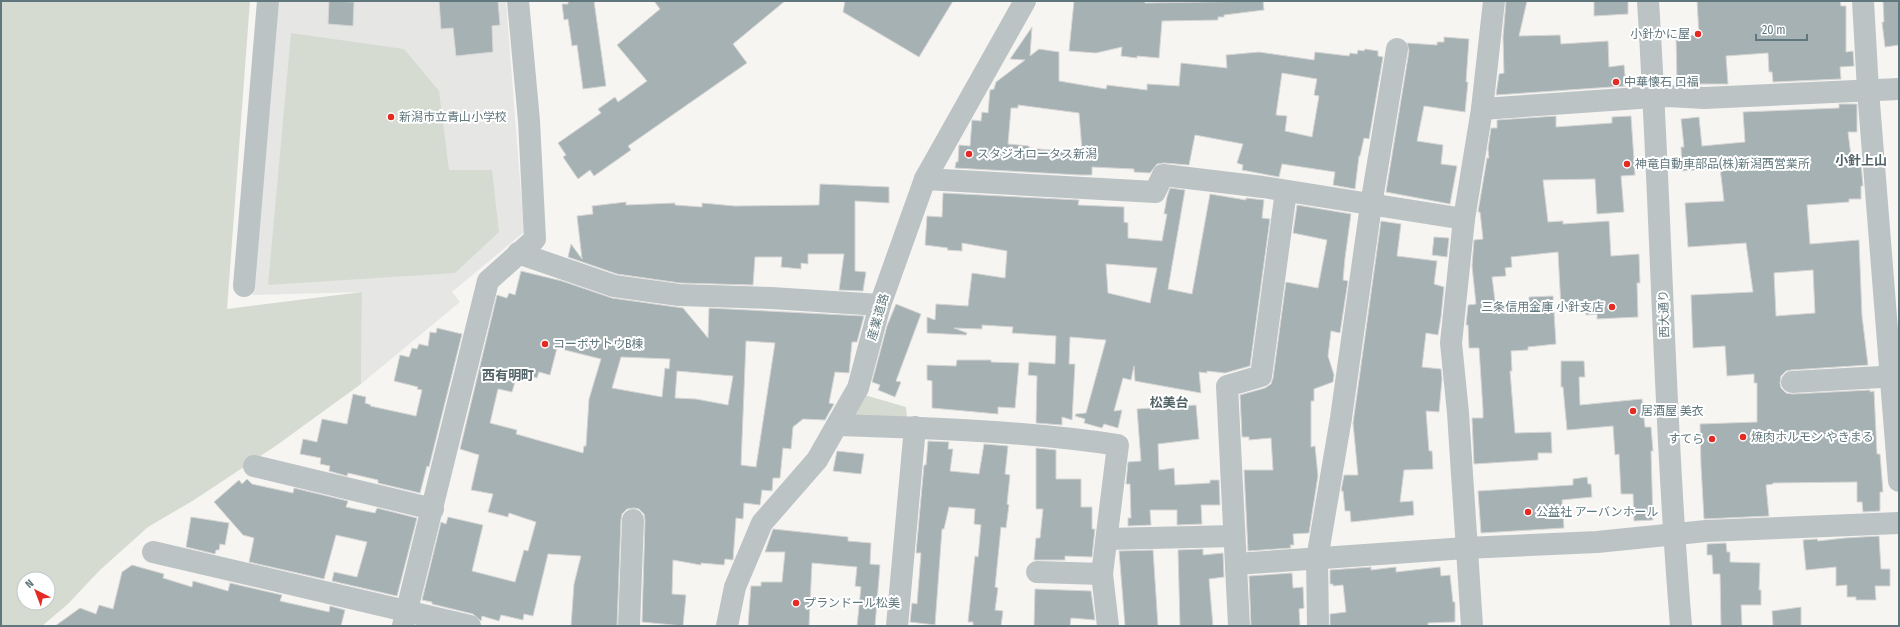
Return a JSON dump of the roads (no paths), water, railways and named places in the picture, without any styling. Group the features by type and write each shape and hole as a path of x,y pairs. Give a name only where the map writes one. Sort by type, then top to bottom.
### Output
{"street":[{"path":"244,286 268,1"},
{"path":"405,619 488,281 535,239 529,121 518,1"},
{"name":"産業道路","path":"727,626 735,588 762,523 817,460 858,388 880,305 925,179 1025,1"},
{"path":"1472,626 1458,413 1451,343 1464,219 1482,109 1494,1"},
{"name":"西大通り","path":"1648,1 1654,97 1673,535 1681,626"},
{"path":"1864,1 1868,90 1895,376 1899,481"},
{"path":"1318,626 1317,559 1341,418 1371,205 1398,49"},
{"path":"1482,109 1668,96 1704,98 1899,89"},
{"path":"925,179 1155,192 1163,174 1286,191 1464,219"},
{"path":"1239,626 1227,386 1261,376 1286,191"},
{"path":"518,253 614,286 678,295 771,298 880,305"},
{"path":"1792,382 1895,376"},
{"path":"837,424 915,427 1078,439 1118,445 1102,574 1108,626"},
{"path":"897,626 915,427"},
{"path":"254,466 433,509"},
{"path":"629,626 634,520"},
{"path":"1236,564 1466,548 1597,542 1706,531 1899,523"},
{"path":"1107,539 1234,536"},
{"path":"153,552 405,619 470,626"},
{"path":"1037,572 1102,574"}],"place":[{"name":"小針かに屋","path":"1698,34"},
{"name":"中華懐石 口福","path":"1616,82"},
{"name":"新潟市立青山小学校","path":"391,117"},
{"name":"スタジオロータス新潟","path":"969,154"},
{"name":"神竜自動車部品(株)新潟西営業所","path":"1627,164"},
{"name":"三条信用金庫 小針支店","path":"1612,307"},
{"name":"コーポサトウB棟","path":"545,344"},
{"name":"居酒屋 美衣","path":"1633,411"},
{"name":"焼肉ホルモン やきまる","path":"1743,437"},
{"name":"すてら","path":"1712,439"},
{"name":"公益社 アーバンホール","path":"1528,512"},
{"name":"プランドール松美","path":"796,603"}],"district":[{"name":"小針上山","path":"1861,160"},
{"name":"西有明町","path":"508,375"},
{"name":"松美台","path":"1169,402"}]}
